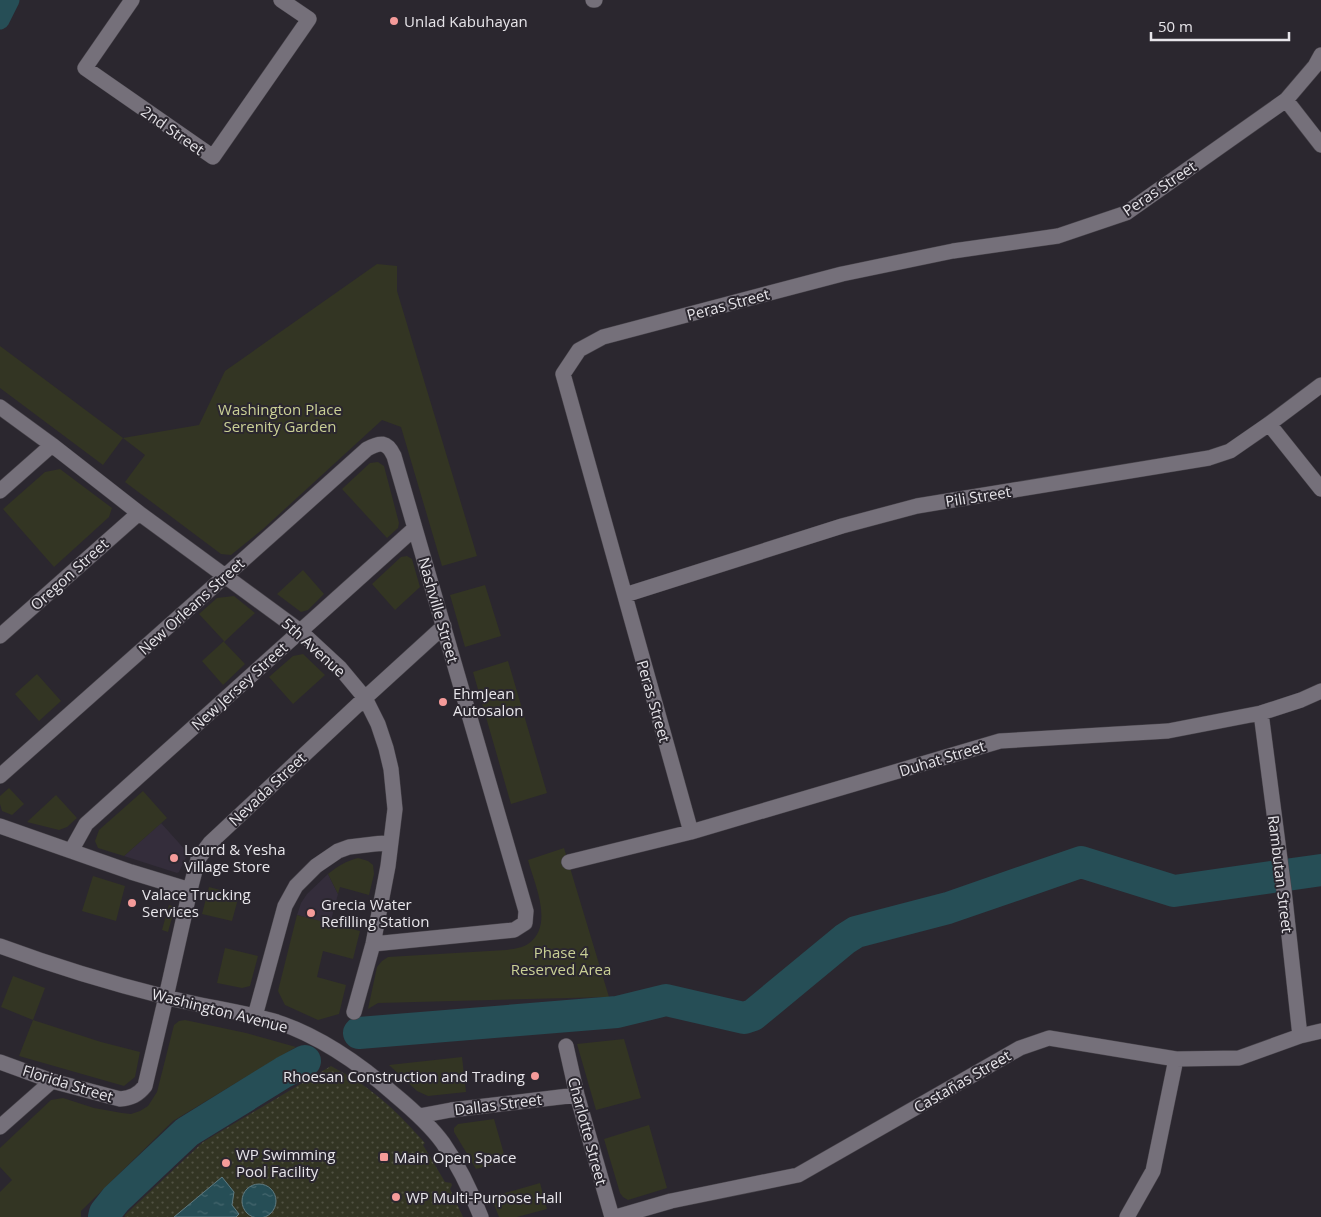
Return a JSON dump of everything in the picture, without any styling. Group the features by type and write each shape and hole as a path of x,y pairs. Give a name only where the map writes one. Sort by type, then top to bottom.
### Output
{"street":[{"name":"2nd Street","path":"132,0 85,68 213,158 309,19 281,0"},
{"name":"Peras Street","path":"691,832 562,374 579,350 603,338 842,274 953,251 1058,236 1126,213 1286,100 1315,66 1321,55"},
{"path":"1286,100 1321,145"},
{"name":"Pili Street","path":"625,595 842,526 917,506 1208,458 1230,451 1321,385"},
{"name":"5th Avenue","path":"0,407 139,513 300,631 340,668 365,698 378,724 391,768 395,809 388,866 373,944 354,1012"},
{"path":"1269,424 1321,489"},
{"name":"Nashville Street","path":"373,944 514,930 525,923 526,911 394,456 385,444"},
{"name":"New Orleans Street","path":"0,776 367,449 375,445 385,444"},
{"path":"0,491 52,445"},
{"name":"Oregon Street","path":"0,636 139,513"},
{"name":"New Jersey Street","path":"71,852 86,824 415,528"},
{"name":"Nevada Street","path":"135,1096 145,1086 198,860 210,843 444,626"},
{"name":"Duhat Street","path":"568,862 691,832 1000,741 1168,732 1261,713 1301,700 1321,691"},
{"name":"Rambutan Street","path":"1261,713 1284,890 1300,1036"},
{"path":"0,826 71,852 190,890"},
{"path":"255,1016 286,906 296,886 316,866 338,851 349,847 391,842"},
{"name":"Washington Avenue","path":"0,946 40,961 166,997 277,1022 307,1034 347,1056 372,1074 419,1116 442,1142 466,1182 481,1217"},
{"name":"Castañas Street","path":"616,1217 671,1201 798,1174 1020,1048 1049,1038 1176,1059 1239,1058 1300,1036 1321,1031"},
{"name":"Charlotte Street","path":"566,1046 577,1095 612,1217"},
{"path":"1127,1217 1153,1171 1176,1059"},
{"name":"Florida Street","path":"0,1062 52,1080 120,1099 135,1096"},
{"path":"0,1127 52,1080"},
{"name":"Dallas Street","path":"419,1116 451,1110 577,1095"}],"shaded area":[{"path":"161,823 188,853 177,873 124,856"},
{"path":"328,874 338,894 330,924 297,915 301,903 307,894"}],"green space":[{"name":"Washington Place Serenity Garden","path":"377,264 397,266 397,291 477,556 442,566 401,427 382,420 263,529 231,555 221,554 125,482 145,455 123,438 199,425 225,371"},
{"path":"0,346 123,438 103,465 0,388"},
{"path":"378,462 384,466 399,523 398,528 387,538 342,489 370,463"},
{"path":"60,469 112,508 109,517 54,567 3,509 45,472"},
{"path":"407,556 412,559 420,587 395,610 372,584 401,557"},
{"path":"303,570 324,594 308,610 301,612 277,594"},
{"path":"485,585 501,636 465,647 450,595"},
{"path":"234,596 255,613 224,642 245,664 223,685 202,661 224,641 199,614 217,598"},
{"path":"303,654 325,675 293,704 269,677 293,656"},
{"path":"508,661 547,793 511,804 473,672"},
{"path":"37,674 61,701 39,721 15,694"},
{"path":"9,788 24,804 12,815 2,811 0,804 0,796"},
{"path":"143,791 167,818 124,856 98,848 95,841 99,830"},
{"path":"56,795 77,818 67,827 59,830 27,822"},
{"name":"Phase 4 Reserved Area","path":"564,848 609,997 378,1003 368,1009 377,967 388,957 506,950 528,944 536,936 540,927 541,916 538,892 528,860"},
{"path":"358,858 368,861 373,865 374,874 369,895 340,887 338,894 328,874 342,864"},
{"path":"93,876 125,886 116,921 82,911"},
{"path":"209,887 239,895 232,921 202,914"},
{"path":"169,905 175,907 168,932 162,930"},
{"path":"297,915 360,931 353,959 323,951 317,977 346,985 339,1014 318,1020 285,1005 278,991"},
{"path":"225,948 258,956 250,986 242,988 217,983"},
{"path":"13,976 45,988 33,1020 1,1007"},
{"path":"33,1020 101,1042 140,1052 135,1077 124,1086 19,1056"},
{"path":"185,1020 246,1033 296,1047 173,1121 81,1211 81,1217 0,1217 0,1192 12,1180 0,1167 0,1148 51,1100 63,1098 94,1108 131,1114 148,1106 157,1092 174,1025 179,1021"},
{"path":"624,1039 641,1098 596,1110 577,1044"},
{"path":"462,1057 466,1092 428,1096 417,1091 389,1065"},
{"path":"331,1066 366,1087 399,1116 425,1143 423,1145 445,1182 451,1183 450,1189 463,1217 125,1217 203,1142"},
{"path":"494,1119 506,1161 476,1169 454,1132 454,1128 458,1124"},
{"path":"649,1125 667,1188 628,1200 620,1193 604,1139"},
{"path":"540,1183 547,1209 517,1217 499,1217 491,1197"}],"water":[{"path":"222,1177 234,1192 232,1205 239,1214 236,1217 174,1217"},
{"path":"259,1184 271,1189 276,1201 271,1213 259,1218 247,1213 242,1201 247,1189"}],"waterway":[{"path":"0,20 10,0"},
{"path":"359,1033 617,1012 666,1000 744,1018 753,1015 856,932 948,908 1081,862 1174,891 1321,870"},
{"path":"104,1217 116,1199 187,1132 305,1061"}],"place":[{"name":"Unlad Kabuhayan","path":"394,21"},
{"name":"EhmJean Autosalon","path":"443,702"},
{"name":"Lourd & Yesha Village Store","path":"174,858"},
{"name":"Valace Trucking Services","path":"132,903"},
{"name":"Grecia Water Refilling Station","path":"311,913"},
{"name":"Rhoesan Construction and Trading","path":"535,1076"},
{"name":"Main Open Space","path":"384,1157"},
{"name":"WP Swimming Pool Facility","path":"226,1163"},
{"name":"WP Multi-Purpose Hall","path":"396,1197"}]}
